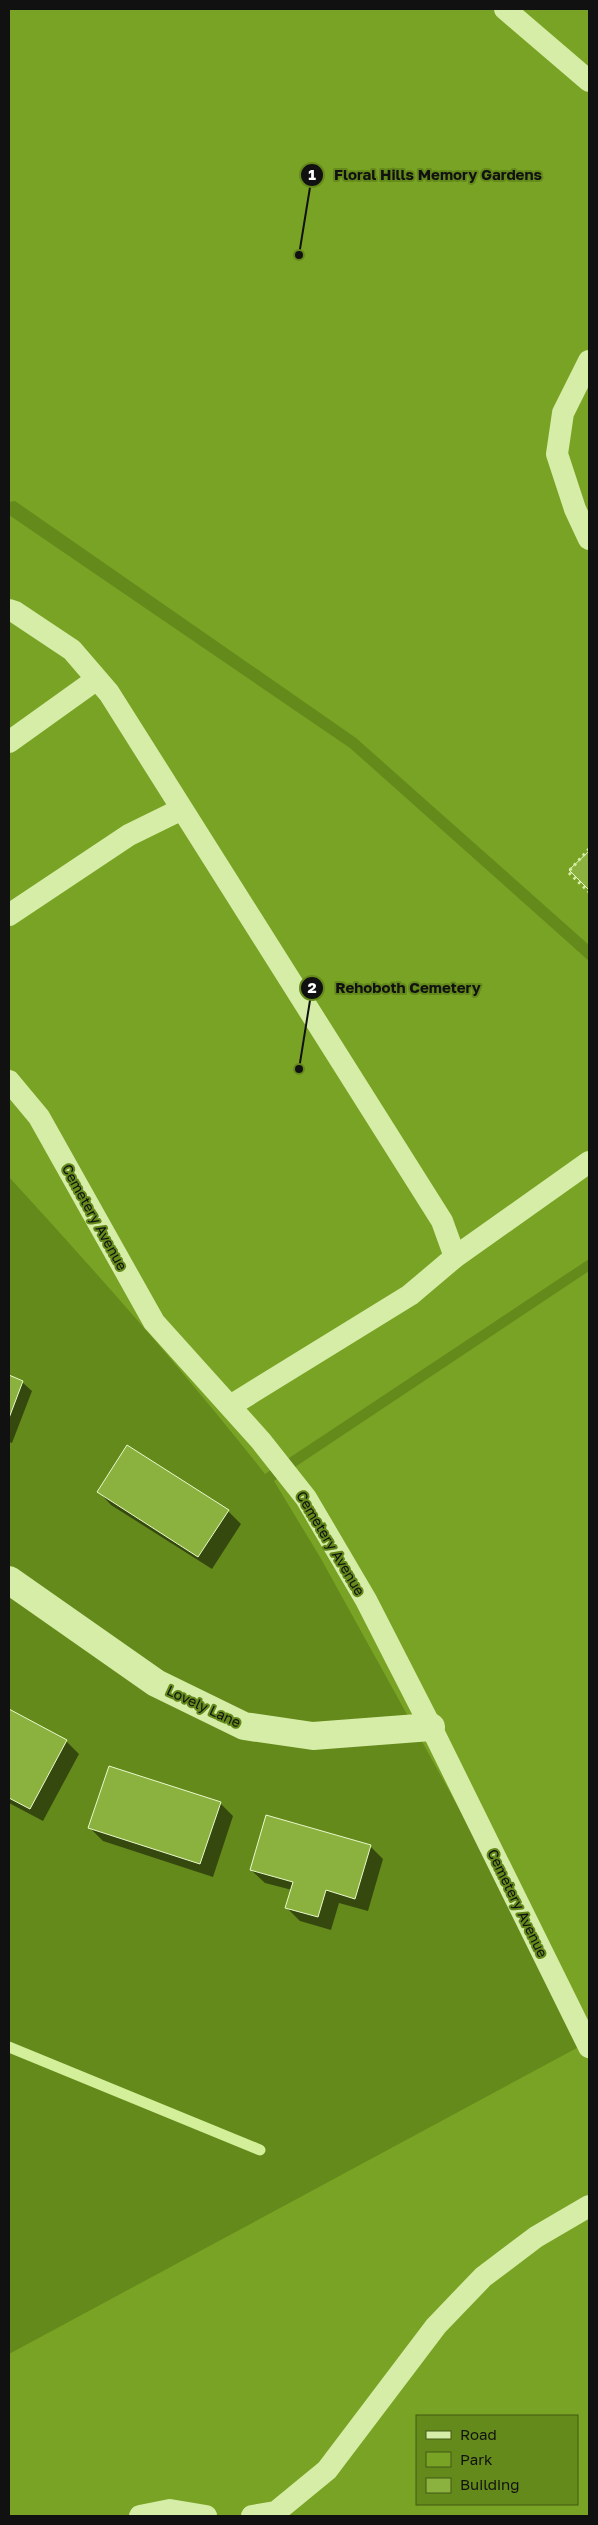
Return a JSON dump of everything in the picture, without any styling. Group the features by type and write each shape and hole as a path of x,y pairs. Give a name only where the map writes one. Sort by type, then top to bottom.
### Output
{"street":[{"name":"Lovely Lane","path":"9,1580 156,1683 244,1726 313,1736 432,1727"}],"lane":[{"path":"505,9 589,81"},
{"path":"589,361 563,413 557,454 574,509 589,539"},
{"path":"9,610 15,612 72,650 109,693 442,1221 455,1257"},
{"path":"9,742 97,679"},
{"path":"9,915 129,835 182,809"},
{"name":"Cemetery Avenue","path":"9,1081 39,1117 154,1322 261,1441 306,1498 366,1600 432,1727 589,2047"},
{"path":"230,1406 410,1295 455,1257 589,1162"},
{"path":"252,2516 273,2514 327,2470 436,2326 483,2277 536,2237 589,2206"},
{"path":"140,2516 170,2510 206,2516"}],"path":[{"path":"589,849 568,872 589,892"}],"green space":[{"path":"9,9 589,9 589,945 356,738 15,501 9,502"},
{"path":"9,515 350,748 589,961 589,1259 265,1474 140,1323 9,1177"},
{"path":"589,1271 589,2516 9,2516 9,2354 588,2042 320,1557 274,1481"}],"building":[{"path":"589,851 589,890 569,870"},
{"path":"9,1375 23,1381 9,1418"},
{"path":"127,1445 229,1510 198,1557 97,1492"},
{"path":"9,1709 67,1740 30,1809 9,1798"},
{"path":"109,1766 221,1802 200,1864 88,1828"},
{"path":"266,1815 371,1845 355,1899 326,1890 318,1917 285,1908 293,1882 250,1870"}],"waterway":[{"path":"9,2047 260,2150"}],"place":[{"name":"Floral Hills Memory Gardens","path":"299,255"},
{"name":"Rehoboth Cemetery","path":"299,1069"}]}
